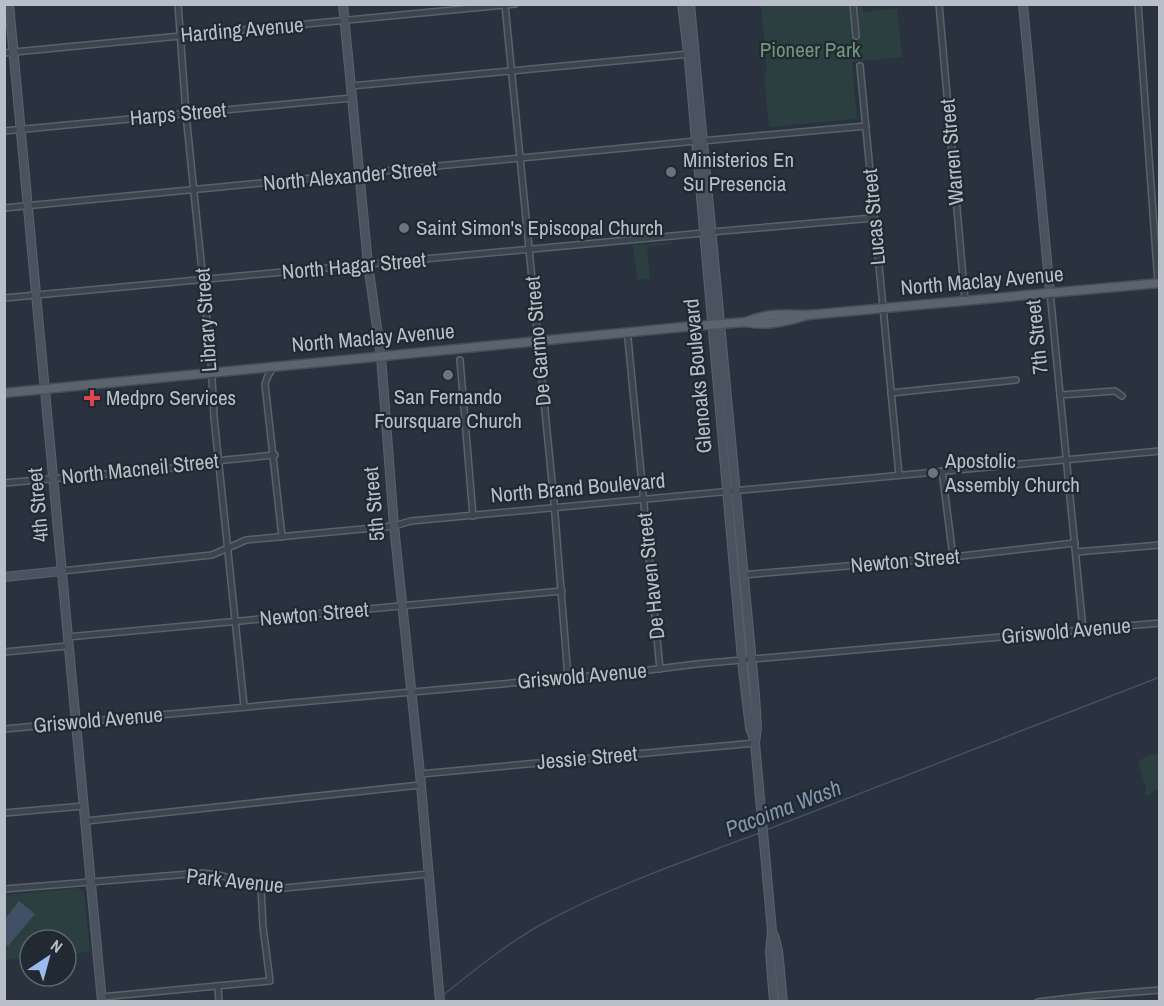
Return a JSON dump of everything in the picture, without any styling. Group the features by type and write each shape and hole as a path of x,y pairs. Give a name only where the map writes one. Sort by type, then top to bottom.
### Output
{"main road":[{"name":"North Maclay Avenue","path":"4,393 211,371 746,322 756,317 786,314 808,315 1159,283"}],"street":[{"name":"4th Street","path":"9,4 102,999"},
{"name":"Library Street","path":"178,4 218,461 244,706"},
{"name":"5th Street","path":"343,4 368,264 381,356 394,526 420,774 440,1002"},
{"name":"Harding Avenue","path":"4,52 515,4"},
{"name":"Glenoaks Boulevard","path":"682,4 691,54"},
{"name":"Glenoaks Boulevard","path":"690,4 691,54 707,232 747,659 757,728 755,743 772,931 770,952 774,1002"},
{"path":"853,4 856,36"},
{"name":"Warren Street","path":"939,4 965,300"},
{"name":"7th Street","path":"1023,4 1083,630"},
{"path":"1138,4 1159,283"},
{"name":"De Garmo Street","path":"506,5 562,591 568,678"},
{"path":"351,86 691,54"},
{"name":"Lucas Street","path":"860,66 899,475"},
{"name":"Harps Street","path":"4,131 352,98"},
{"name":"North Alexander Street","path":"4,208 866,126"},
{"name":"North Hagar Street","path":"4,298 874,218"},
{"name":"De Haven Street","path":"628,339 660,669"},
{"path":"460,360 473,516"},
{"path":"274,365 266,384 282,537"},
{"path":"891,393 1016,380"},
{"path":"1060,395 1115,391 1122,396"},
{"name":"North Brand Boulevard","path":"4,577 212,555 244,541 394,526 411,521 1160,451"},
{"name":"North Macneil Street","path":"4,483 207,465 218,461 275,454"},
{"path":"942,471 953,557"},
{"name":"Newton Street","path":"739,575 953,557 1075,543"},
{"path":"1076,552 1160,545"},
{"name":"Newton Street","path":"4,652 67,641 236,621 562,591"},
{"name":"Griswold Avenue","path":"4,729 411,690 568,678 747,659 1160,623"},
{"name":"Jessie Street","path":"420,774 755,743"},
{"path":"86,821 420,785"},
{"path":"4,813 84,806"},
{"name":"Park Avenue","path":"4,889 202,873 219,875 261,887 284,888 429,874"},
{"path":"102,999 270,981 263,927 261,887"},
{"name":"Glenoaks Boulevard","path":"772,931 778,950 783,1002"},
{"path":"218,987 219,1002"},
{"path":"1038,1002 1160,990"},
{"path":"1120,993 1120,1002"}],"green space":[{"name":"Pioneer Park","path":"761,5 862,5 863,12 897,8 902,57 852,62 857,119 769,127"},
{"path":"670,242 672,244 647,246 650,279 637,280 633,245"},
{"path":"1152,754 1159,754 1159,790 1147,796 1144,793 1146,788 1138,761"},
{"path":"79,888 84,892 90,952 78,953 78,928 18,928 18,959 5,960 5,895"}],"water":[{"path":"19,901 35,914 23,928 18,928 18,934 8,946 5,944 5,919"}],"waterway":[{"name":"Pacoima Wash","path":"766,830 1160,677"},
{"name":"Pacoima Wash","path":"442,996 511,944 555,917 630,882 759,833"}],"place":[{"name":"Ministerios En Su Presencia","path":"671,172"},
{"name":"Saint Simon's Episcopal Church","path":"404,228"},
{"name":"San Fernando Foursquare Church","path":"448,375"},
{"name":"Medpro Services","path":"92,398"},
{"name":"Apostolic Assembly Church","path":"933,473"}]}
